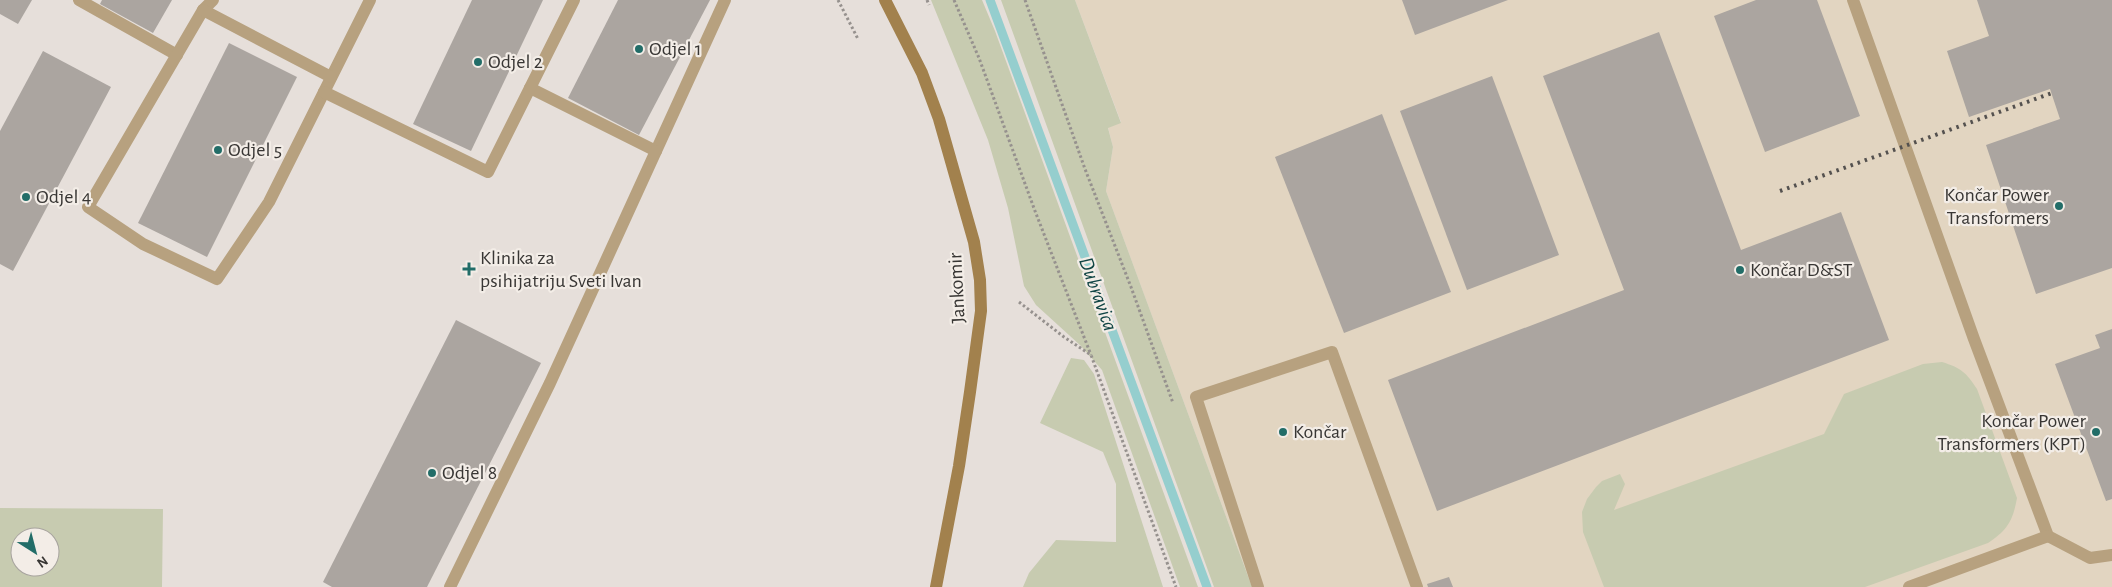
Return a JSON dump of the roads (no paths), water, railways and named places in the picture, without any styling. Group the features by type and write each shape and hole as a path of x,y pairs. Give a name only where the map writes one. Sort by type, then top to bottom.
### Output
{"street":[{"name":"Jankomir","path":"885,0 922,73 939,119 974,242 980,280 981,311 970,392 959,466 936,587"}],"lane":[{"path":"79,0 177,55"},
{"path":"213,0 203,10 88,207 143,244 217,279 268,202 370,0"},
{"path":"324,92 488,172 574,0"},
{"path":"450,587 550,382 725,0"},
{"path":"1853,0 1974,340 2048,536 2090,558 2112,555"},
{"path":"203,10 331,77"},
{"path":"530,88 656,151"},
{"path":"1258,587 1196,397 1332,352 1417,587"},
{"path":"1910,587 2048,536"}],"waterway":[{"name":"Dubravica","path":"990,0 1207,587"}],"railway":[{"path":"1780,191 2052,93"}],"place":[{"name":"Odjel 1","path":"639,49"},
{"name":"Odjel 2","path":"478,62"},
{"name":"Odjel 5","path":"218,150"},
{"name":"Odjel 4","path":"26,197"},
{"name":"Končar Power Transformers","path":"2059,206"},
{"name":"Klinika za psihijatriju Sveti Ivan","path":"469,269"},
{"name":"Končar D&ST","path":"1740,270"},
{"name":"Končar","path":"1283,432"},
{"name":"Končar Power Transformers (KPT)","path":"2096,432"},
{"name":"Odjel 8","path":"432,473"}]}
